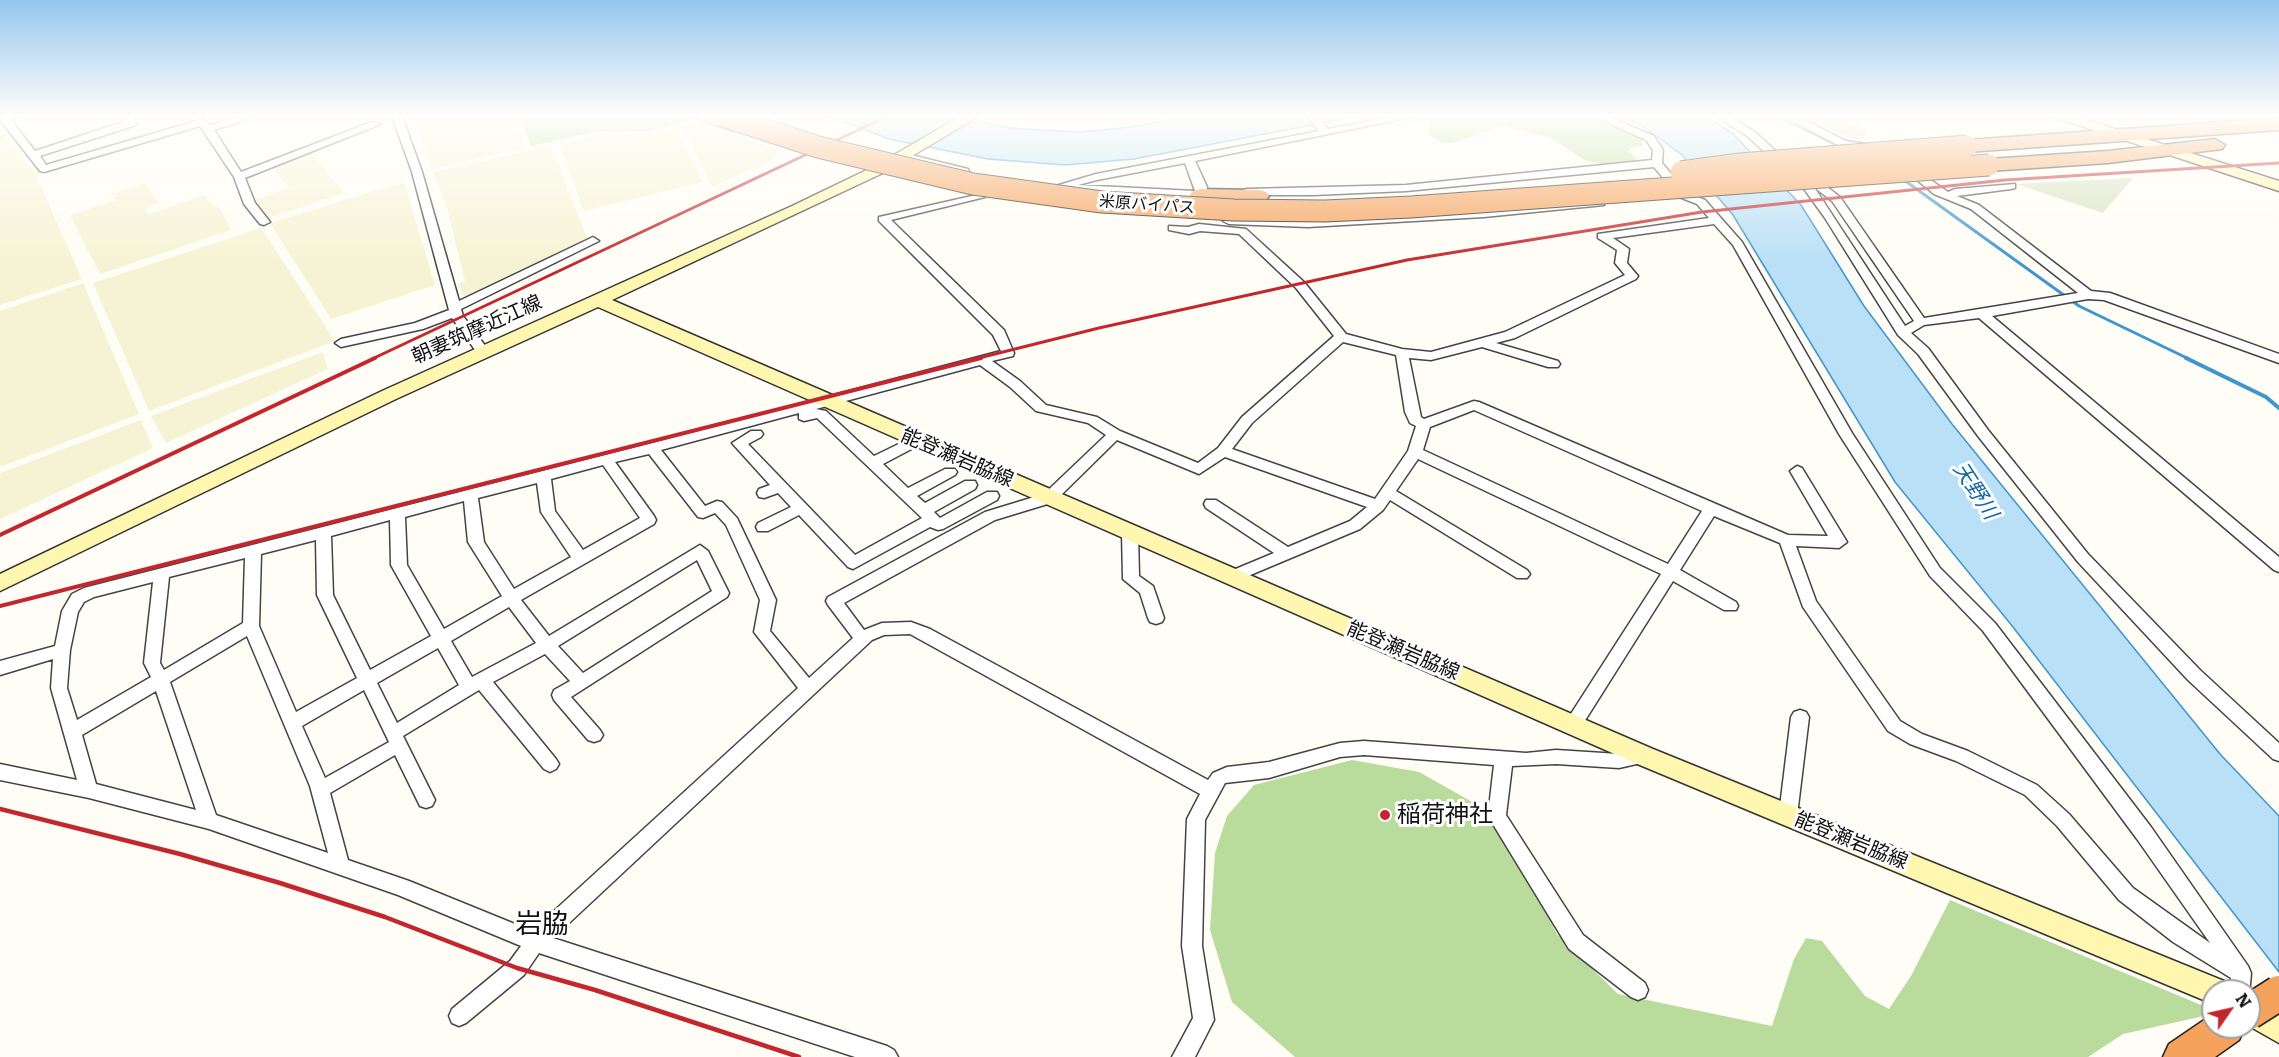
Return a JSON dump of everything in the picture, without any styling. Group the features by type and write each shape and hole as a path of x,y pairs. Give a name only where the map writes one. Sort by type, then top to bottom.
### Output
{"highway":[{"name":"米原バイパス","path":"888,165 921,174 1068,198 1167,207 1315,211 1583,196 1985,165"},
{"name":"米原バイパス","path":"1473,202 1686,171 1750,165"},
{"path":"1199,210 1259,196 1408,192 1686,171"},
{"path":"1199,210 1245,217 1413,213 1583,196"},
{"path":"2261,1003 2279,993"},
{"path":"2182,1057 2208,1039"}],"main road":[{"name":"朝妻筑摩近江線","path":"0,583 483,351 888,165"},
{"path":"2212,165 2279,186"},
{"name":"能登瀬岩脇線","path":"597,300 824,401 1644,756 2201,986"},
{"path":"2261,1018 2279,1029"}],"street":[{"path":"41,165 44,169 56,165"},
{"path":"231,165 239,177 250,204 264,222"},
{"path":"239,177 269,165"},
{"path":"415,165 455,310 483,351"},
{"path":"949,165 987,177 1199,210 1308,224 1388,220 1683,195 1701,202 1738,244 1846,434 1935,572 1989,627 2144,833 2241,973 2241,979"},
{"path":"1058,187 1159,165"},
{"path":"1173,228 1190,231 1199,210 1190,165"},
{"path":"880,170 981,195 1199,210 1313,192 1406,188 1634,165"},
{"path":"1659,165 1683,195"},
{"path":"1784,165 1806,184 1830,217 1903,332 1923,351 1983,433 2083,558 2194,675 2279,754"},
{"path":"1796,165 1816,185 1836,198 1921,322"},
{"path":"1907,165 1938,192 1975,207 2088,294"},
{"path":"1919,176 2043,165"},
{"path":"1950,197 1955,192 2011,186"},
{"path":"88,790 59,688 62,650 70,611 78,598 90,592 607,460 1008,353 999,333 883,219 981,195"},
{"path":"1199,210 1242,231 1300,285 1341,337 1401,353 1431,356 1510,335 1632,276 1621,263 1623,249 1602,236 1716,220"},
{"path":"340,344 419,326 593,242"},
{"path":"1903,332 1921,322 1982,314 2088,294 2106,296 2279,359"},
{"path":"1982,314 2279,566"},
{"path":"982,360 1016,384 1041,408 1092,420 1115,434 1200,469 1223,451 1247,420 1341,337"},
{"path":"1484,343 1553,364"},
{"path":"1401,353 1412,412 1415,420 1424,424 1474,405 1786,540 1839,542 1797,471"},
{"path":"804,416 821,414 938,525 992,496"},
{"path":"1231,577 1355,525 1378,506 1415,452 1424,424"},
{"path":"756,434 739,443 853,563 970,485"},
{"path":"862,639 834,601 990,516 1049,498 1115,434"},
{"path":"873,463 916,441"},
{"path":"652,448 703,513 717,506 732,522 768,600 762,632 808,689"},
{"path":"1223,451 1378,506"},
{"path":"1415,452 1671,572 1730,606"},
{"path":"292,723 649,520 622,485 607,460"},
{"path":"907,495 950,472"},
{"path":"543,476 548,512 581,559"},
{"path":"764,493 780,486"},
{"path":"1387,492 1522,574"},
{"path":"470,494 476,542 512,598 547,645 582,682"},
{"path":"1211,504 1286,553"},
{"path":"763,527 801,508"},
{"path":"1573,725 1711,509"},
{"path":"397,512 399,565 442,638 475,684 550,764"},
{"path":"323,532 325,595 426,800"},
{"path":"1130,533 1131,579 1147,590 1156,618"},
{"path":"1786,540 1809,603 1894,726 1916,739 1962,756 2031,790 2063,820 2126,894 2180,935 2241,973"},
{"path":"253,551 251,626 320,790 341,868"},
{"path":"320,790 475,684 547,645 700,551 720,593 560,695 594,735"},
{"path":"162,574 152,663 161,681 209,821"},
{"path":"72,732 251,626"},
{"path":"459,1016 517,968 536,942 862,639 882,629 911,628 924,633 1211,791"},
{"path":"0,668 62,650"},
{"path":"1788,815 1800,717"},
{"path":"1183,1057 1204,1020 1192,946 1196,819 1219,778 1269,770 1340,750 1390,749 1504,759 1556,757 1619,761 1644,756"},
{"path":"1504,759 1497,816 1576,942 1638,990"},
{"path":"0,772 88,790 209,821 402,888 536,942 887,1057"}],"shaded area":[{"path":"0,165 29,165 34,171 82,279 0,305"},
{"path":"322,165 344,193 266,219 253,200 290,188 270,166"},
{"path":"432,165 449,165 433,169"},
{"path":"463,165 558,165 589,242 465,298 458,284 465,281 447,208 433,172"},
{"path":"567,165 694,165 703,182 584,211"},
{"path":"702,165 759,165 713,187"},
{"path":"404,182 435,285 331,319 270,223"},
{"path":"144,183 160,203 145,208 148,214 205,195 210,203 220,208 231,230 100,274 70,215 116,200 111,194"},
{"path":"261,228 335,341 149,411 93,283"},
{"path":"83,283 139,414 0,467 0,311"},
{"path":"323,352 328,369 166,443 151,416"},
{"path":"141,420 153,448 0,519 0,473"}],"green space":[{"path":"2133,178 2103,213 2016,184"},
{"path":"1352,760 1419,772 1474,803 1513,847 1557,934 1618,994 1772,1026 1794,959 1806,938 1822,941 1865,996 1889,1009 1911,976 1950,900 2201,1005 2201,1017 2123,1034 2088,1057 1295,1057 1232,1002 1210,930 1215,853 1227,816 1254,785"}],"water":[{"name":"天野川","path":"1691,165 1763,165 1801,205 1864,306 1952,424 2220,754 2279,816 2279,972 2013,627 1895,482 1733,215"}],"waterway":[{"path":"1904,180 2079,306 2189,359"},
{"path":"2186,358 2266,397 2279,408"}],"railway":[{"path":"372,359 783,165"},
{"path":"975,359 1099,328 1407,260 1702,212 2005,180 2241,165"},
{"path":"0,535 375,358"},
{"path":"0,606 981,358"},
{"path":"0,809 180,854 280,883 385,917 517,968 595,990 799,1057"}],"place":[{"name":"稲荷神社","path":"1385,815"}],"district":[{"name":"岩脇","path":"542,925"}]}
